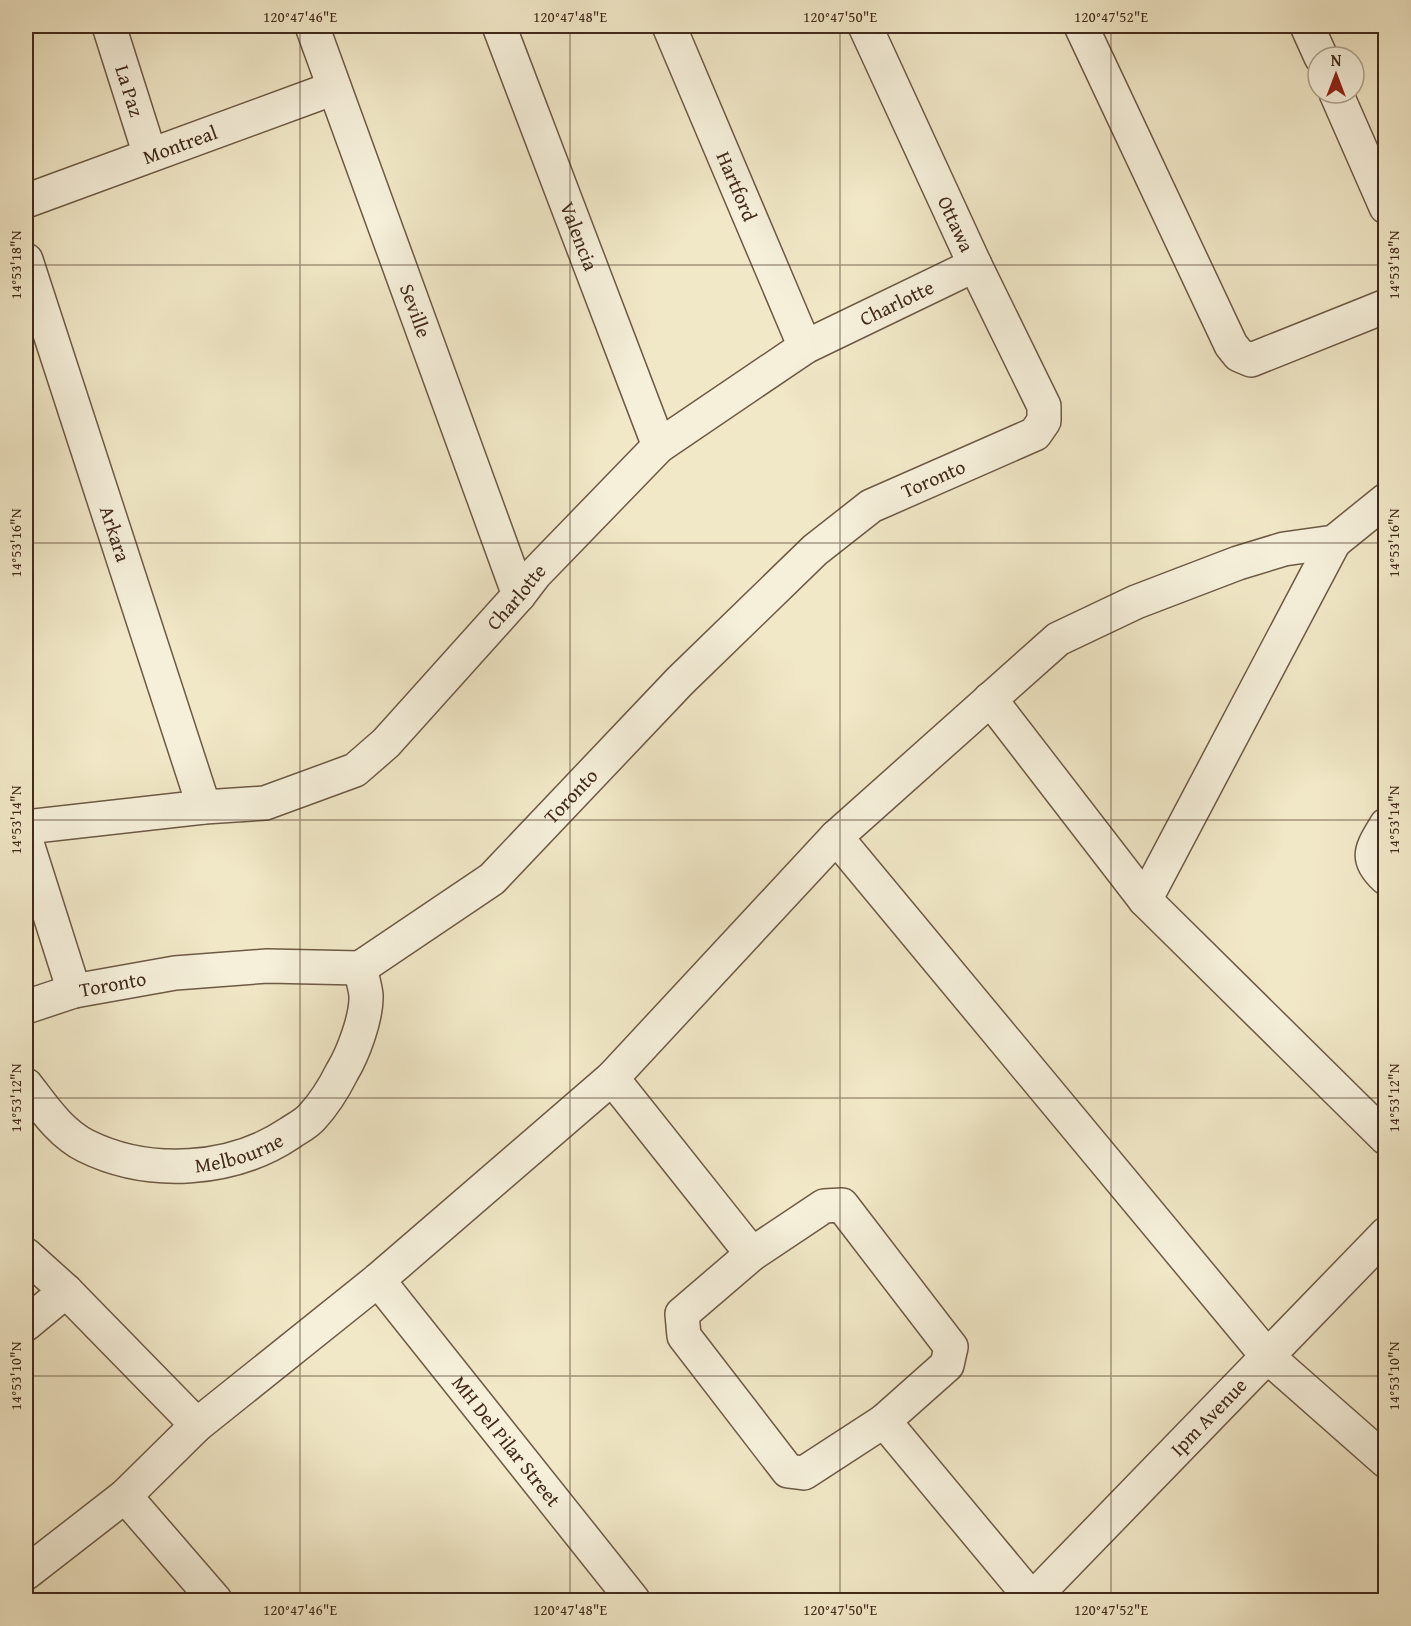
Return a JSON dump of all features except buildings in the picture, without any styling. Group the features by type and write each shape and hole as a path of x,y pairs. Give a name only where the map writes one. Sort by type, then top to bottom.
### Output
{"street":[{"name":"La Paz","path":"109,26 150,155"},
{"name":"Seville","path":"312,26 519,595"},
{"name":"Valencia","path":"499,26 659,446"},
{"name":"Hartford","path":"669,26 805,347"},
{"name":"Ottawa","path":"865,26 975,265 1044,406 1044,421"},
{"path":"1081,26 1231,345 1239,355 1251,360 1386,306"},
{"path":"1307,26 1316,45"},
{"name":"Montreal","path":"26,201 334,88"},
{"path":"1341,105 1386,207"},
{"name":"Arkara","path":"26,260 204,807"},
{"name":"Charlotte","path":"26,827 204,807 265,803 355,770 386,742 519,595 535,574 659,446 805,347 975,265"},
{"name":"Toronto","path":"26,1007 74,991 175,973 267,966 360,968 492,879 680,681 814,550 872,506 1035,434 1044,421"},
{"path":"1145,900 1334,542 1386,501"},
{"path":"26,1573 124,1496 197,1425 378,1280 612,1078 836,837 1058,639 1136,602 1238,563 1284,549 1334,542"},
{"path":"990,699 1145,900 1386,1138"},
{"path":"1386,825 1371,851 1373,866 1386,878"},
{"path":"836,837 1268,1357 1386,1461"},
{"path":"26,840 74,991"},
{"name":"Melbourne","path":"26,1085 64,1132 85,1146 113,1156 160,1166 191,1167 242,1157 275,1143 310,1119 333,1088 354,1053 366,997 360,968"},
{"path":"612,1078 752,1254"},
{"path":"842,1205 951,1347 947,1365 884,1421 804,1473 788,1471 684,1336 682,1314 752,1254 824,1206 842,1205"},
{"name":"Ipm Avenue","path":"1032,1600 1386,1234"},
{"path":"26,1255 66,1291 197,1425"},
{"name":"MH Del Pilar Street","path":"378,1280 633,1600"},
{"path":"26,1324 66,1291"},
{"path":"884,1421 1032,1600"},
{"path":"124,1496 215,1600"}]}
